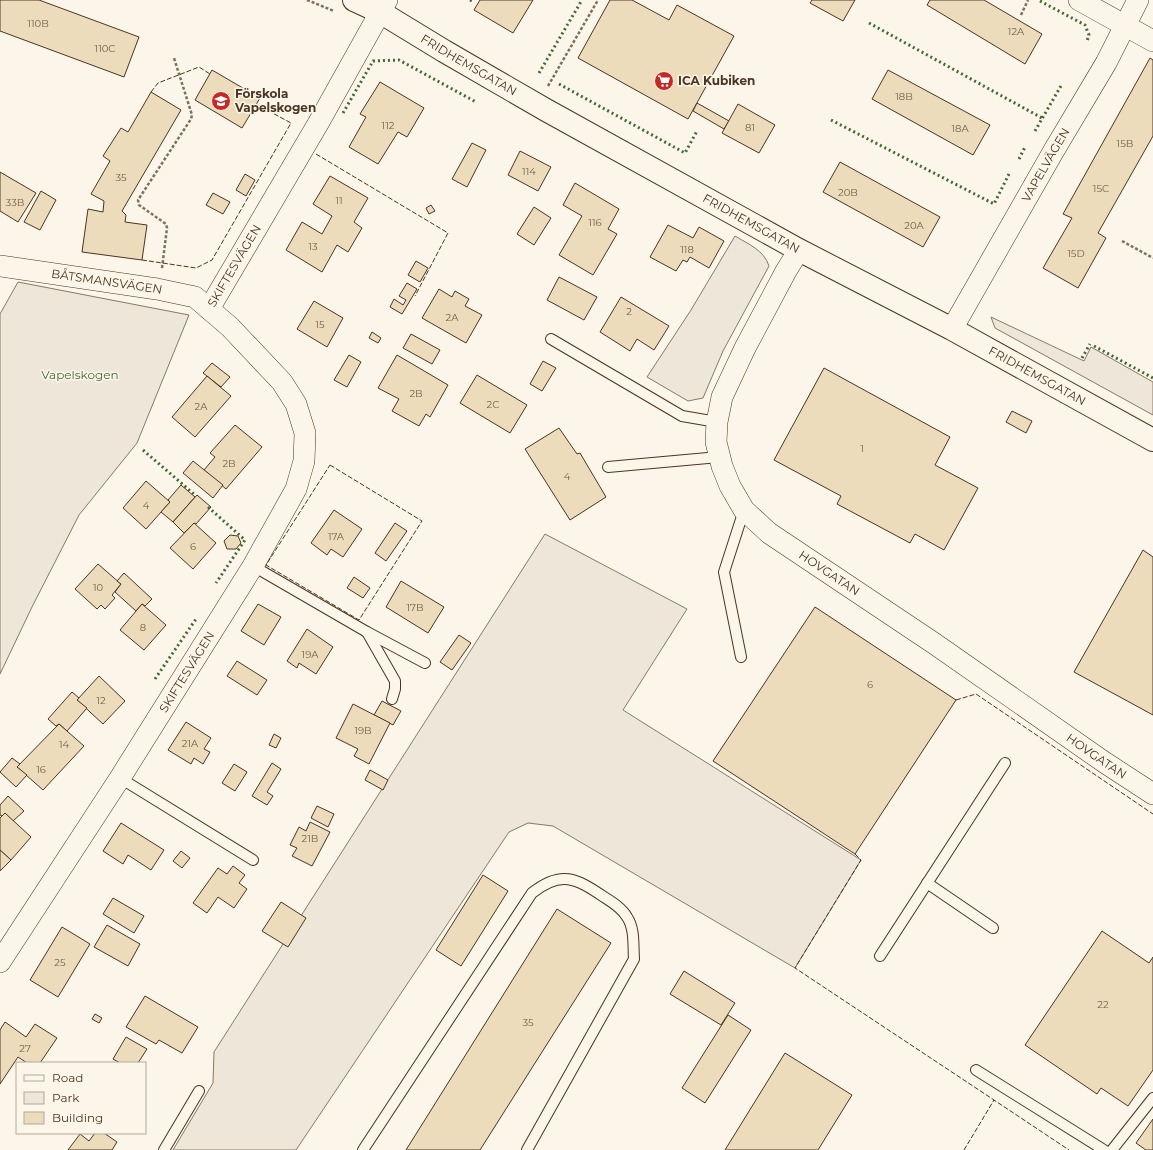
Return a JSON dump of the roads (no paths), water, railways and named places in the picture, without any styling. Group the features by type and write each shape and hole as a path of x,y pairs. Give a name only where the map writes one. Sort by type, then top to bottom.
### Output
{"street":[{"name":"FRIDHEMSGATAN","path":"354,0 384,6 536,105 799,250 952,329 1153,440"},
{"path":"1079,0 1153,41"},
{"name":"VAPELVÄGEN","path":"952,329 1106,63 1138,0"},
{"name":"SKIFTESVÄGEN","path":"0,962 120,778 253,566 296,489 304,461 305,433 296,404 282,382 230,327 209,309 319,122 384,6"},
{"name":"HOVGATAN","path":"799,250 786,271 745,348 722,397 717,422 716,442 719,457 730,486 744,510 769,533 935,644 1104,762 1153,794"},
{"name":"BÅTSMANSVÄGEN","path":"0,266 157,289 194,297 209,309"}],"lane":[{"path":"550,339 682,416 717,422"},
{"path":"608,467 719,457"},
{"path":"742,657 724,572 744,510"},
{"path":"253,566 367,632 426,663"},
{"path":"367,632 395,681 395,689 392,700"},
{"path":"880,956 1005,763"},
{"path":"120,778 253,860"},
{"path":"363,1150 532,893 543,884 557,879 571,879 583,884 616,905 627,916 632,929 634,959 527,1150"},
{"path":"927,883 993,928"},
{"path":"976,1070 1104,1150"},
{"path":"164,1150 199,1091"},
{"path":"1112,1150 1153,1098"}],"place":[{"name":"ICA Kubiken","path":"664,81"},
{"name":"Förskola Vapelskogen","path":"221,101"}],"park label":[{"name":"Vapelskogen","path":"80,375"}]}
